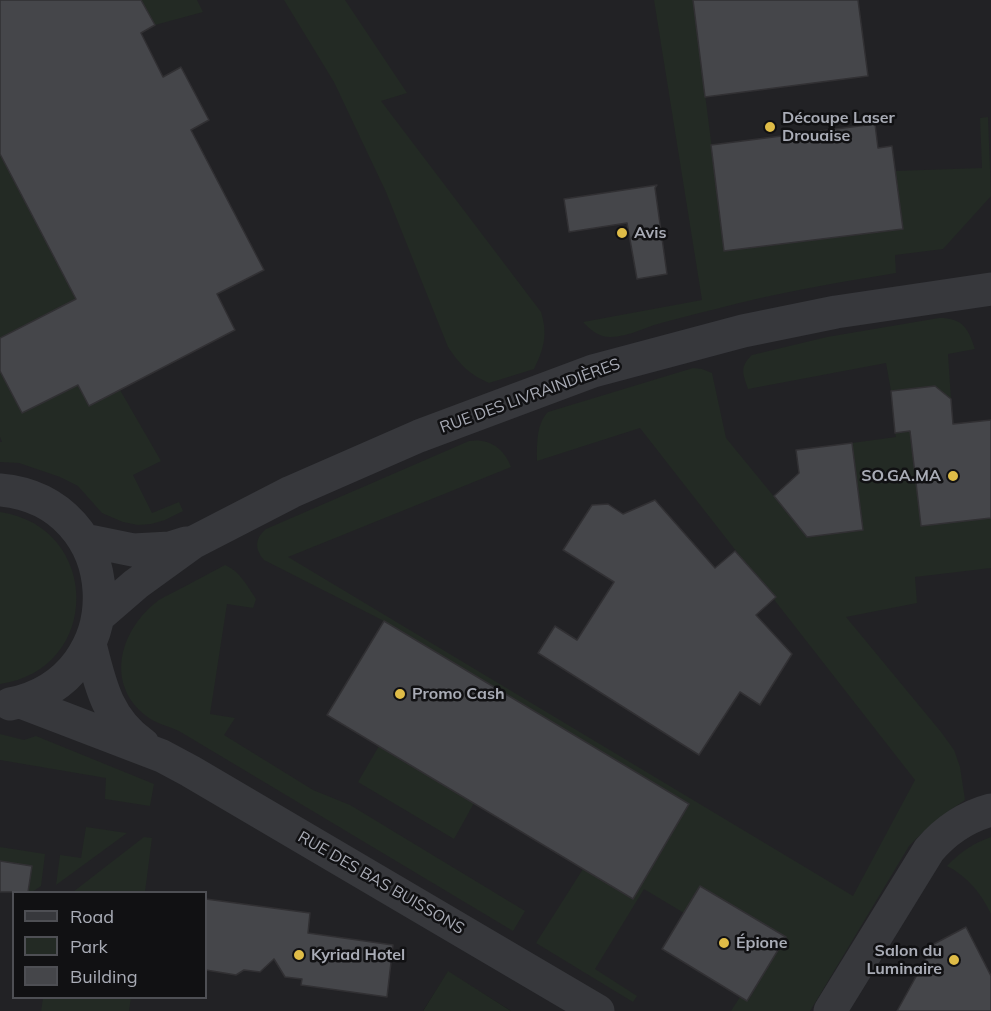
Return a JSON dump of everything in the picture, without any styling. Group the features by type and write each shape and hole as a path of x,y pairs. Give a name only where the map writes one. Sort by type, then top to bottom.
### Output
{"street":[{"name":"RUE DES LIVRAINDIÈRES","path":"194,542 291,492 419,436 593,371 743,331 836,312 991,289"},
{"name":"RUE DES BAS BUISSONS","path":"0,490 27,495 59,513 72,525 90,551 98,576 100,603 94,630 99,682 114,715 134,737 162,756 598,1011"},
{"path":"84,540 133,550 170,548 194,542"},
{"path":"11,704 36,697 62,680 73,670 94,630 136,584 194,542"},
{"name":"RUE DES BAS BUISSONS","path":"11,704 162,756"},
{"path":"830,1011 929,850 945,832 956,824 991,810"}],"shaded area":[{"path":"0,0 991,0 991,1011 511,1011 448,972 423,1011 0,1011"}],"green space":[{"path":"141,0 197,0 203,12 155,25"},
{"path":"284,0 345,0 407,93 381,101 541,312 544,341 534,369 489,383 476,376 456,359 448,347 386,192 334,82"},
{"path":"654,0 693,0 725,251 902,229 895,171 982,168 980,118 988,117 991,196 943,249 895,255 896,273 761,298 654,325 621,336 606,337 595,332 583,322 702,300"},
{"path":"0,154 76,299 0,338"},
{"path":"939,318 959,322 970,335 975,349 948,354 951,399 935,386 891,391 886,363 748,389 743,371 745,363 752,355 827,337"},
{"path":"693,368 712,373 726,438 807,537 863,529 852,443 896,437 895,433 910,431 921,526 991,518 991,568 915,577 917,603 846,617 954,750 960,767 965,800 909,846 810,1011 731,1011 740,997 748,1001 785,937 700,886 684,913 644,889 595,969 637,996 633,1002 536,943 583,869 633,899 689,804 384,621 264,560 257,548 258,540 266,529 469,441 483,441 495,446 504,454 511,467 288,557 853,896 915,780 640,428 537,461 539,429 548,412"},
{"path":"0,371 22,413 78,385 89,405 120,390 161,461 133,475 152,513 179,502 183,511 151,524 138,525 123,522 102,513 78,486 60,477 19,463 0,462 0,442 2,442 0,437"},
{"path":"0,512 33,523 57,543 72,569 76,598 72,627 57,653 33,673 0,684"},
{"path":"225,565 239,575 256,599 253,608 227,604 210,714 235,718 224,735 313,790 350,805 525,911 513,931 179,731 153,720 132,702 121,671 122,656 135,625 159,600"},
{"path":"0,734 24,740 36,736 154,784 150,806 105,799 106,778 0,760"},
{"path":"379,746 474,803 454,839 358,782"},
{"path":"86,827 127,833 56,885 60,855 81,858"},
{"path":"144,837 152,838 145,891 74,891"},
{"path":"991,837 991,914 973,886 947,866 957,856"},
{"path":"0,847 45,854 41,886 34,891 28,891 31,866 0,861"},
{"path":"448,971 511,1011 423,1011"},
{"path":"43,999 131,999 129,1011 41,1011"}],"building":[{"path":"0,0 141,0 155,25 141,33 163,77 181,67 209,120 191,130 264,270 217,294 235,330 89,406 78,385 22,413 0,371 0,338 76,299 0,154"},
{"path":"693,0 858,0 868,76 705,97"},
{"path":"875,124 878,148 892,146 903,229 724,251 711,145"},
{"name":"Avis","path":"657,185 655,188 667,274 637,279 627,223 569,232 564,199"},
{"name":"SO.GA.MA","path":"935,386 951,399 953,424 991,420 991,518 921,526 910,431 895,433 891,391"},
{"name":"SO.GA.MA","path":"852,443 863,530 807,537 774,496 799,473 796,450"},
{"path":"655,500 715,568 735,551 776,597 756,615 792,654 760,705 740,692 699,755 538,653 555,626 577,640 614,582 563,550 592,505 608,504 623,514"},
{"path":"384,621 689,804 633,899 327,715"},
{"path":"0,861 32,866 28,891 0,892"},
{"name":"Épione","path":"700,886 786,937 747,1001 662,949"},
{"name":"Kyriad Hotel","path":"207,899 310,913 308,933 393,945 387,997 301,985 302,979 285,977 274,959 260,972 244,970 236,975 207,970"},
{"name":"Salon du Luminaire","path":"966,927 991,976 991,1011 897,1011 934,944"}],"place":[{"name":"Découpe Laser Drouaise","path":"770,127"},
{"name":"Avis","path":"622,233"},
{"name":"SO.GA.MA","path":"953,476"},
{"name":"Promo Cash","path":"400,694"},
{"name":"Épione","path":"724,943"},
{"name":"Kyriad Hotel","path":"299,955"},
{"name":"Salon du Luminaire","path":"954,960"}]}
